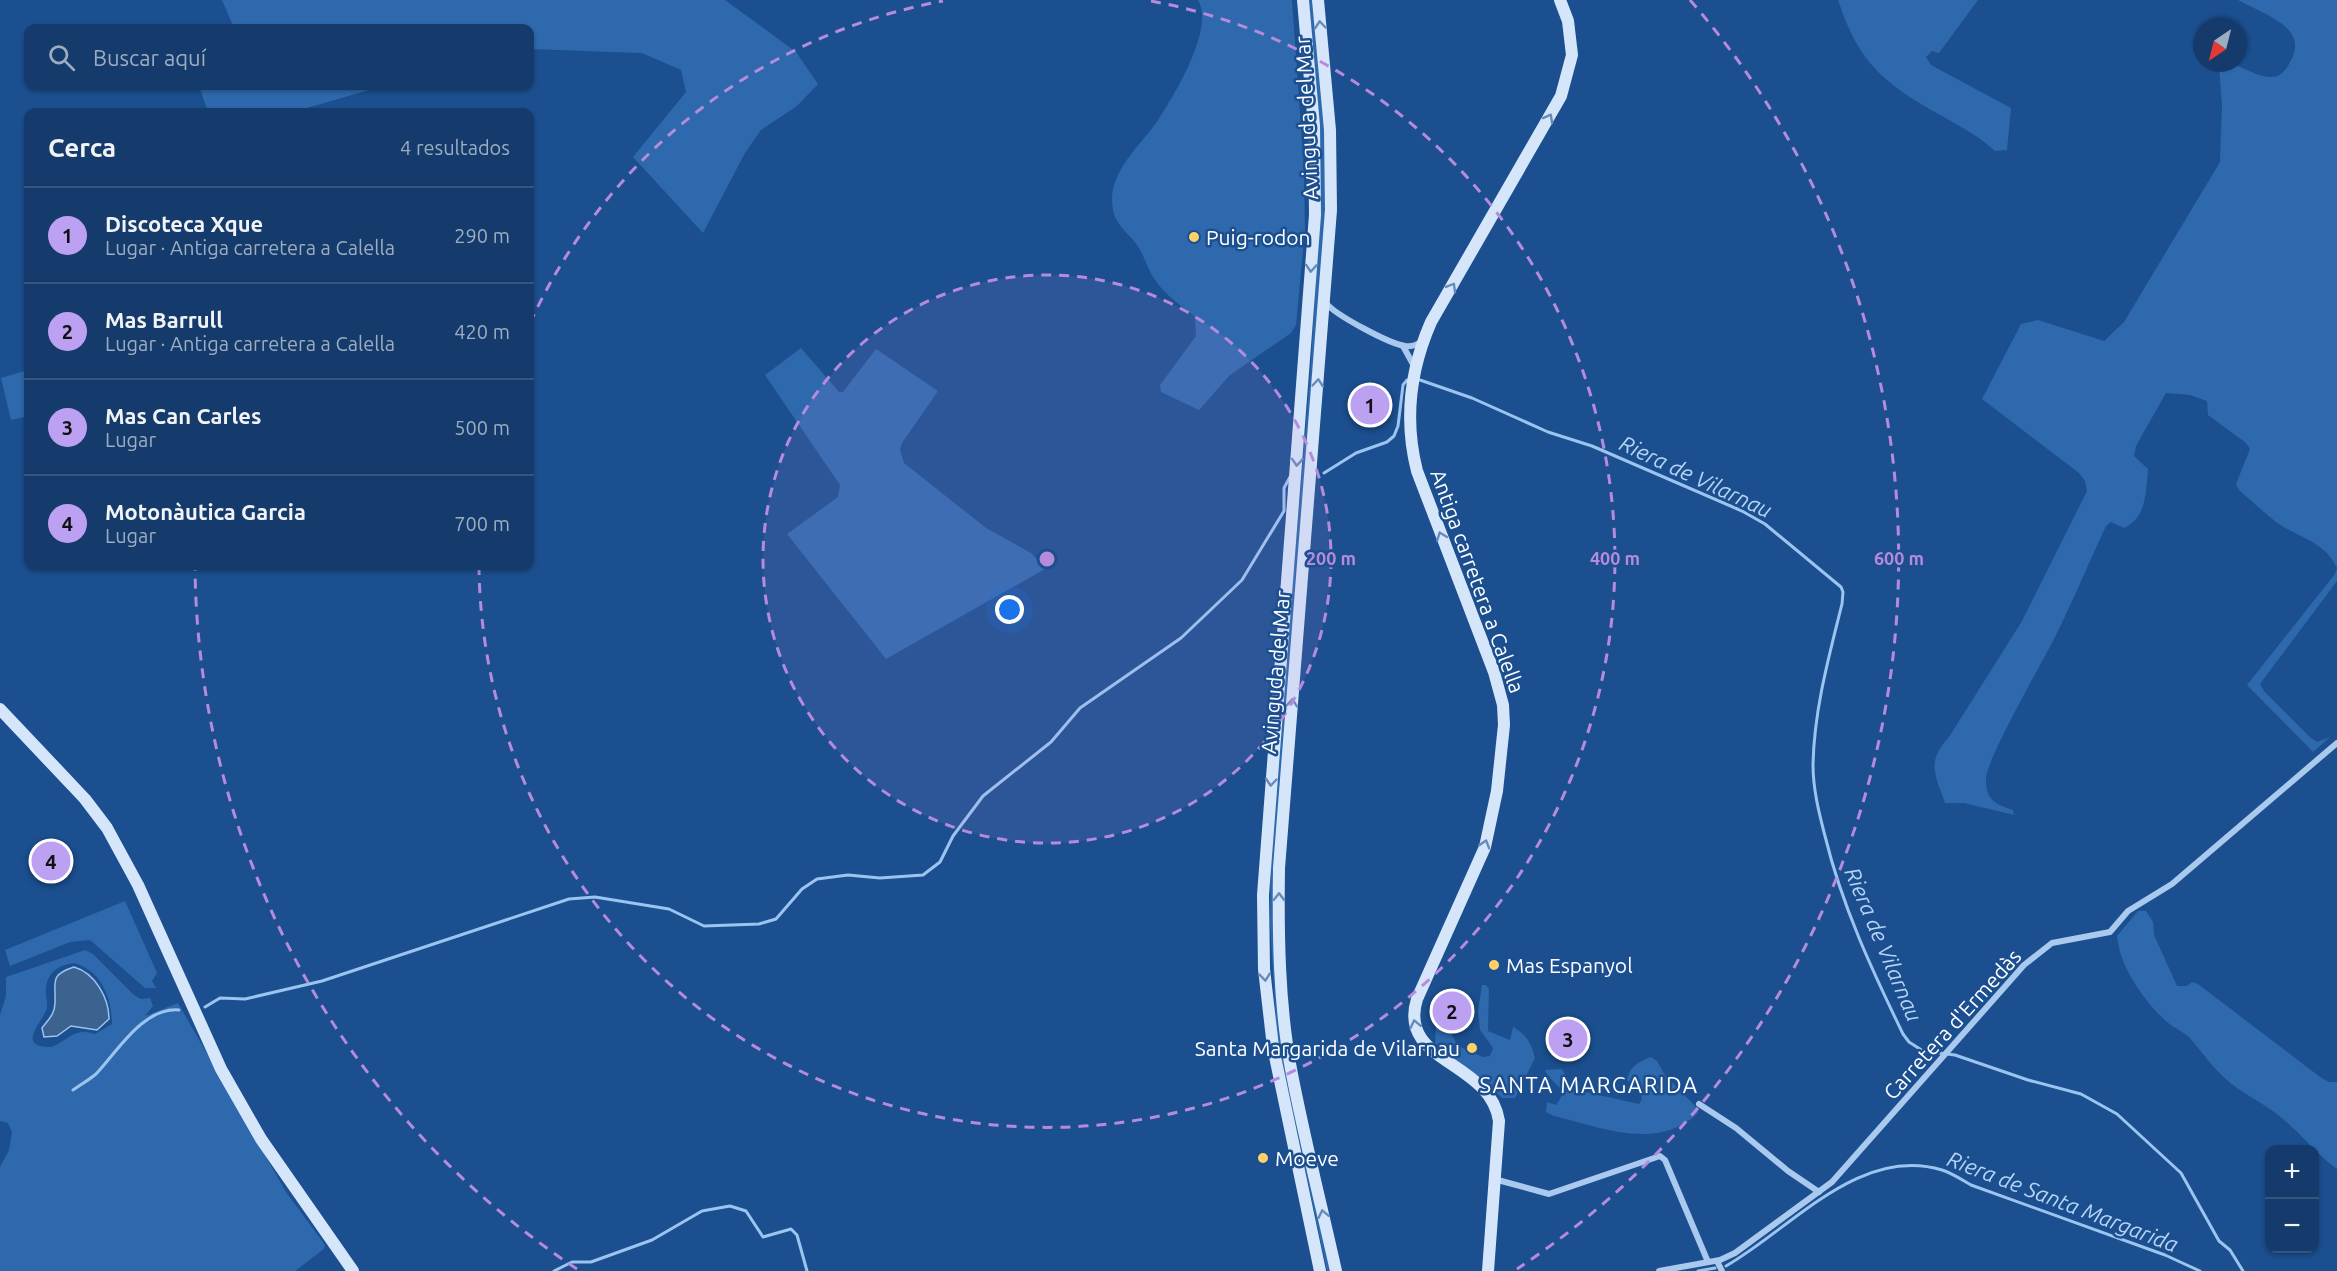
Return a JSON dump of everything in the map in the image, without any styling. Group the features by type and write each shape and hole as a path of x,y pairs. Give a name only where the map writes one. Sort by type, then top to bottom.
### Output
{"main road":[{"name":"Avinguda del Mar","path":"1303,0 1314,126 1315,215 1263,895 1264,969 1273,1047 1320,1271"},
{"name":"Avinguda del Mar","path":"1318,0 1330,141 1331,210 1279,868 1278,913 1283,1006 1291,1068 1336,1271"},
{"name":"Antiga carretera a Calella","path":"1488,1271 1499,1121 1497,1108 1477,1080 1427,1046 1415,1029 1412,1019 1417,999 1485,847 1498,783 1504,725 1503,705 1494,672 1424,492 1414,458 1409,410 1415,370 1436,313 1561,96 1572,55 1568,21 1560,0"},
{"path":"0,709 85,799 107,828 138,885 220,1069 261,1139 353,1271"}],"street":[{"path":"1324,301 1341,317 1403,346 1411,357 1415,370"},
{"path":"1321,337 1329,320 1341,317"},
{"path":"1403,346 1416,345 1425,339"},
{"name":"Carretera d'Ermedàs","path":"1659,1271 1717,1261 1735,1253 1819,1192 1846,1168 2024,965 2052,943 2110,932 2128,911 2172,884 2337,743"},
{"path":"1699,1104 1736,1128 1788,1171 1819,1192"},
{"path":"1494,1179 1549,1194 1660,1156 1665,1160 1708,1262"},
{"path":"1717,1261 1722,1271"}],"shaded area":[{"path":"222,0 725,0 796,52 818,84 797,106 761,130 745,153 703,233 633,157 686,92 681,70 642,53 534,49 534,24 232,24"},
{"path":"1198,0 1292,0 1304,170 1305,230 1296,325 1291,333 1230,375 1199,410 1161,392 1160,385 1196,336 1195,317 1155,280 1136,243 1117,221 1112,197 1119,173 1158,120 1191,61 1201,27 1202,12"},
{"path":"1309,0 1315,0 1325,137 1325,225 1296,605 1279,997 1332,1271 1327,1271 1277,1038 1270,923 1271,839 1310,376 1320,215 1318,107"},
{"path":"1838,0 1978,0 1939,53 1932,51 1926,57 1931,65 2011,108 2007,150 1995,151 1976,136 1890,82 1865,56 1855,41"},
{"path":"2238,0 2337,0 2337,568 2321,548 2276,522 2239,490 2236,484 2250,449 2246,443 2208,415 2207,401 2190,395 2166,393 2136,446 2134,456 2148,469 2146,494 2141,510 2137,518 2124,528 2111,522 2106,526 2050,648 1988,769 1986,787 1990,797 2001,806 2013,810 2014,815 1964,803 1945,803 1936,776 1937,754 2022,621 2087,491 2085,481 2079,473 1982,399 2021,324 2038,320 2104,341 2124,322 2220,162 2222,105 2219,72 2247,72 2247,70 2259,75 2274,77 2280,75 2289,64 2294,51 2294,40 2290,31 2272,17"},
{"path":"200,90 369,90 307,108 207,108"},
{"path":"801,348 839,392 843,392 876,349 938,391 902,443 900,450 904,463 986,528 1031,553 1045,569 886,659 787,534 838,497 840,485 765,375"},
{"path":"24,371 24,417 11,420 1,378"},
{"path":"2337,568 2337,581 2260,684 2264,691 2311,738 2317,742 2330,737 2313,752 2247,685 2335,574"},
{"path":"125,901 157,973 152,981 156,988 145,988 90,940 70,942 10,966 5,950"},
{"path":"2138,911 2146,911 2153,922 2154,935 2177,986 2187,986 2192,982 2198,984 2320,1077 2329,1082 2337,1082 2337,1169 2319,1154 2319,1145 2310,1145 2277,1114 2237,1088 2212,1065 2190,1038 2167,1022 2150,1004 2128,972 2117,936"},
{"path":"85,950 93,954 134,995 141,999 150,998 153,1006 145,1016 178,1003 286,1192 325,1245 324,1249 295,1271 0,1271 0,1167 9,1150 12,1132 8,1123 0,1121 0,1015 6,996 6,977","holes":["74,963 91,972 103,986 110,1004 112,1024 95,1034 77,1033 52,1047 35,1043 34,1033 47,1008 46,989 51,974 69,964"]},
{"path":"74,967 82,970 99,987 106,1003 109,1019 97,1030 71,1026 57,1036 44,1037 42,1028 51,1017 55,1007 57,976"},
{"path":"1482,985 1486,985 1489,989 1488,1031 1510,1040 1513,1027 1525,1036 1535,1058 1515,1098 1502,1098 1484,1080 1435,1046 1436,1026 1451,1033 1458,1046 1483,1057 1490,1056 1493,1048 1480,1030 1478,1011"},
{"path":"1651,1057 1697,1108 1698,1113 1682,1125 1647,1134 1628,1133 1590,1126 1546,1112 1547,1102 1556,1105 1563,1094 1545,1070 1562,1069 1569,1082 1581,1091 1639,1104 1642,1099 1640,1091 1627,1080 1628,1075 1635,1065"}],"waterway":[{"name":"Riera de Vilarnau","path":"1324,473 1356,453 1387,442 1394,436 1398,426 1403,385 1407,380"},
{"name":"Riera de Vilarnau","path":"1420,380 1472,398 1548,432 1592,446 1742,511 1765,524 1841,587 1842,604 1823,683 1816,724 1813,765 1815,792 1832,862 1849,913 1903,1034 1909,1042 1923,1051 1955,1055 2028,1080 2081,1094 2117,1114 2181,1173 2219,1241 2230,1250 2243,1271"},
{"path":"205,1007 220,998 245,999 322,981 569,899 595,897 669,909 704,926 759,924 776,919 802,889 817,879 848,875 880,878 923,875 940,862 953,836 983,796 1051,742 1080,708 1181,638 1242,580 1284,511 1284,488 1290,477"},
{"path":"73,1090 96,1074 142,1023 166,1011 179,1010"},
{"name":"Riera de Santa Margarida","path":"1726,1266 1827,1195 1854,1180 1882,1169 1912,1165 1946,1171 1971,1185 2165,1255 2200,1271"},
{"path":"554,1271 572,1262 591,1262 652,1240 702,1211 730,1206 746,1211 763,1237 791,1229 797,1235 807,1271"},
{"name":"Riera de Santa Margarida","path":"1698,1271 1715,1268"}],"place":[{"name":"Puig-rodon","path":"1194,237"},
{"name":"Discoteca Xque","path":"1370,405"},
{"name":"Motonàutica Garcia","path":"51,861"},
{"name":"Mas Espanyol","path":"1494,965"},
{"name":"Mas Barrull","path":"1452,1011"},
{"name":"Mas Can Carles","path":"1568,1039"},
{"name":"Santa Margarida de Vilarnau","path":"1472,1048"},
{"name":"Moeve","path":"1263,1158"}],"district":[{"name":"SANTA MARGARIDA","path":"1589,1084"}]}
